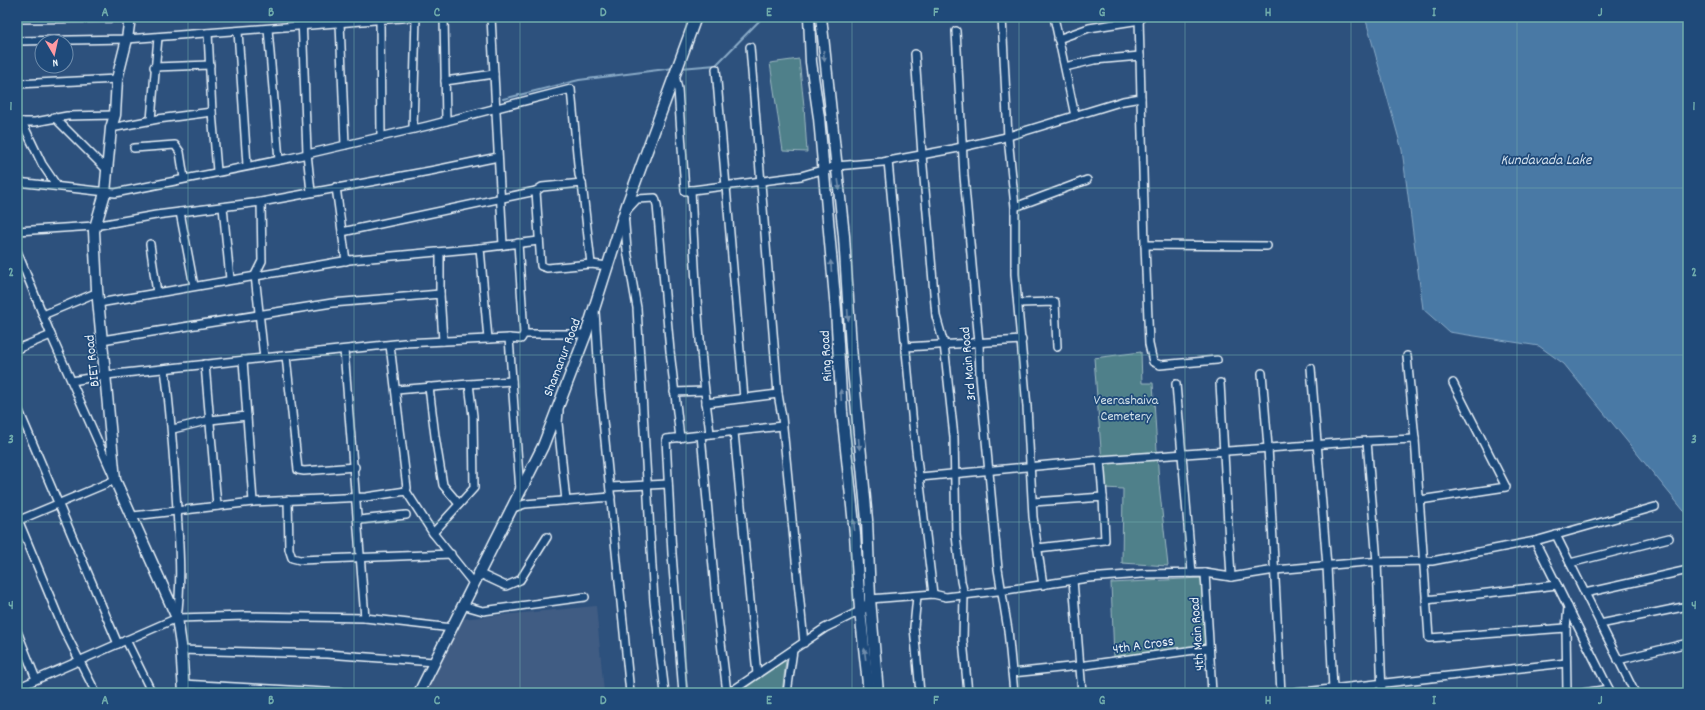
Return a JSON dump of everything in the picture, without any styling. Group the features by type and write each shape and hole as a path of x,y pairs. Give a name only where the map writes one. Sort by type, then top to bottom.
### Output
{"main road":[{"name":"BIET Road","path":"130,17 127,39 117,79 115,114 111,128 105,193 94,226 98,292 116,480 177,618 184,689"},
{"name":"Shamanur Road","path":"419,693 510,509 543,446 586,334 624,213 696,17"},
{"name":"Ring Road","path":"809,17 811,62 819,118 836,310 842,412 855,534 860,610 869,693"},
{"name":"Ring Road","path":"821,17 844,236 851,347 867,520 870,599 878,693"}],"street":[{"path":"17,19 130,17"},
{"path":"302,17 307,154 311,192"},
{"path":"17,41 127,39 302,27 415,17 413,129"},
{"path":"444,17 446,121"},
{"path":"491,17 503,245"},
{"path":"1002,17 1008,137 1015,207 1015,274 1022,340 1033,502 1043,585"},
{"path":"1054,17 1075,116"},
{"path":"1058,39 1089,28 1140,18 1144,245 1149,344 1153,362 1160,365 1217,360"},
{"path":"380,20 381,136"},
{"path":"340,23 344,145"},
{"path":"268,29 279,160"},
{"path":"238,31 247,165"},
{"name":"3rd Main Road","path":"956,31 974,302 979,343 980,376 990,470 998,569 1014,693"},
{"path":"208,33 217,171"},
{"path":"151,120 154,67 158,37"},
{"path":"750,47 778,394 804,642"},
{"path":"915,54 936,316 944,344 954,437 956,474 956,535 964,595 963,640 968,693"},
{"path":"1065,67 1094,60 1140,56"},
{"path":"154,67 210,65"},
{"path":"716,69 744,398"},
{"path":"677,71 684,191 726,184 801,176 836,166 888,161 963,147 1008,137 1123,101 1142,98"},
{"path":"445,81 494,74"},
{"path":"17,84 117,79"},
{"path":"17,182 115,193 217,171 307,154 571,89 579,175 582,183 591,264"},
{"path":"111,128 151,120 212,112"},
{"path":"58,186 42,164 19,122 35,122 54,117 115,114"},
{"path":"54,117 106,170"},
{"path":"134,148 175,145 180,152 184,178"},
{"path":"17,231 94,226 180,212 261,202 498,157"},
{"path":"888,161 905,347 932,594"},
{"path":"1015,207 1087,180"},
{"path":"342,232 536,192 542,187 582,183"},
{"path":"336,187 346,261"},
{"path":"691,190 694,266 704,391 710,434"},
{"path":"536,192 541,266 547,268 591,264 608,266"},
{"path":"665,693 654,600 637,308 627,250 624,213 637,199 655,198 674,392 680,438"},
{"path":"261,202 262,260 255,275 264,358"},
{"path":"223,207 230,279"},
{"path":"180,212 194,286"},
{"path":"99,303 230,279 346,261 539,241"},
{"path":"518,243 524,334"},
{"path":"150,244 157,292"},
{"path":"1144,245 1267,246"},
{"path":"480,248 488,339"},
{"path":"17,251 51,336 116,480 59,504 17,519 63,628 81,660 96,693"},
{"path":"440,252 440,294 443,342"},
{"path":"43,315 98,292"},
{"path":"102,340 332,303 440,294"},
{"path":"1018,303 1055,302 1057,347"},
{"path":"595,304 600,390 630,693"},
{"path":"72,381 106,375 390,345 521,338 524,334 586,334"},
{"path":"17,349 51,336"},
{"path":"509,338 520,491"},
{"path":"905,347 1022,340"},
{"path":"390,345 407,488 406,491 433,534 451,554 473,583"},
{"path":"344,350 355,466 365,618"},
{"path":"286,356 298,470 304,471 355,466"},
{"path":"1407,356 1420,500 1429,638 1566,628"},
{"path":"243,360 253,502"},
{"path":"205,364 217,506"},
{"path":"1312,368 1327,566 1333,689"},
{"path":"165,369 173,429 180,549 181,585 177,618"},
{"path":"1262,373 1268,447 1281,693"},
{"path":"396,390 512,381"},
{"path":"1220,383 1231,576"},
{"path":"1420,500 1506,487 1453,383"},
{"path":"433,534 474,488 473,416 469,384"},
{"path":"1176,384 1192,573"},
{"path":"429,387 443,485 459,504"},
{"path":"674,392 704,391"},
{"path":"706,403 778,394"},
{"path":"561,398 558,423 566,500"},
{"path":"17,406 118,644"},
{"path":"173,429 210,420 247,416"},
{"path":"683,693 666,438 680,438 782,426"},
{"path":"734,432 757,674"},
{"path":"701,435 716,600 728,693 825,628 864,609 870,599 932,594 946,597 1002,591 1073,580 1142,574 1205,573 1231,576 1275,570 1377,562 1432,561 1535,541 1655,508"},
{"path":"920,477 1100,460 1182,455 1317,443 1415,439"},
{"path":"1367,441 1377,562 1382,693"},
{"path":"1038,548 1105,540 1100,460"},
{"path":"610,487 668,484"},
{"path":"133,516 253,502 357,498 406,491"},
{"path":"510,509 525,504 611,497"},
{"path":"1033,502 1102,497"},
{"path":"288,500 289,549 292,558 300,560 451,554"},
{"path":"359,520 406,515"},
{"path":"1556,535 1634,693"},
{"path":"478,573 506,586 520,580 547,537"},
{"path":"1570,563 1669,538"},
{"path":"1535,541 1610,691 1583,693"},
{"path":"1585,593 1688,570"},
{"name":"4th Main Road","path":"1205,573 1212,693"},
{"path":"1073,580 1082,693"},
{"path":"1426,600 1557,585"},
{"path":"917,596 914,627 920,693"},
{"path":"462,605 483,611 585,597"},
{"path":"1567,693 1566,628 1568,606"},
{"path":"1600,624 1688,606"},
{"path":"17,688 177,618 246,616 365,618 452,628"},
{"path":"17,631 36,679"},
{"path":"126,640 152,693"},
{"path":"1618,660 1688,643"},
{"name":"4th A Cross","path":"1012,673 1079,666 1209,648"},
{"path":"180,650 327,654 434,662"},
{"path":"787,693 792,650"},
{"path":"1295,693 1566,664"},
{"path":"184,689 343,693"}],"shaded area":[{"path":"596,606 604,693 424,693 461,619"}],"green space":[{"path":"799,59 807,152 783,151 770,63"},
{"name":"Veerashaiva Cemetery","path":"1141,352 1142,383 1153,383 1159,484 1168,566 1122,563 1123,489 1104,488 1094,358"},
{"path":"1201,578 1205,647 1114,657 1111,583"},
{"path":"786,660 782,693 738,693"}],"water":[{"name":"Kundavada Lake","path":"1365,17 1688,17 1688,516 1564,364 1539,346 1449,332 1423,309 1402,150"}],"waterway":[{"path":"681,68 716,65 763,17"},
{"path":"503,99 579,80 674,68"}]}
